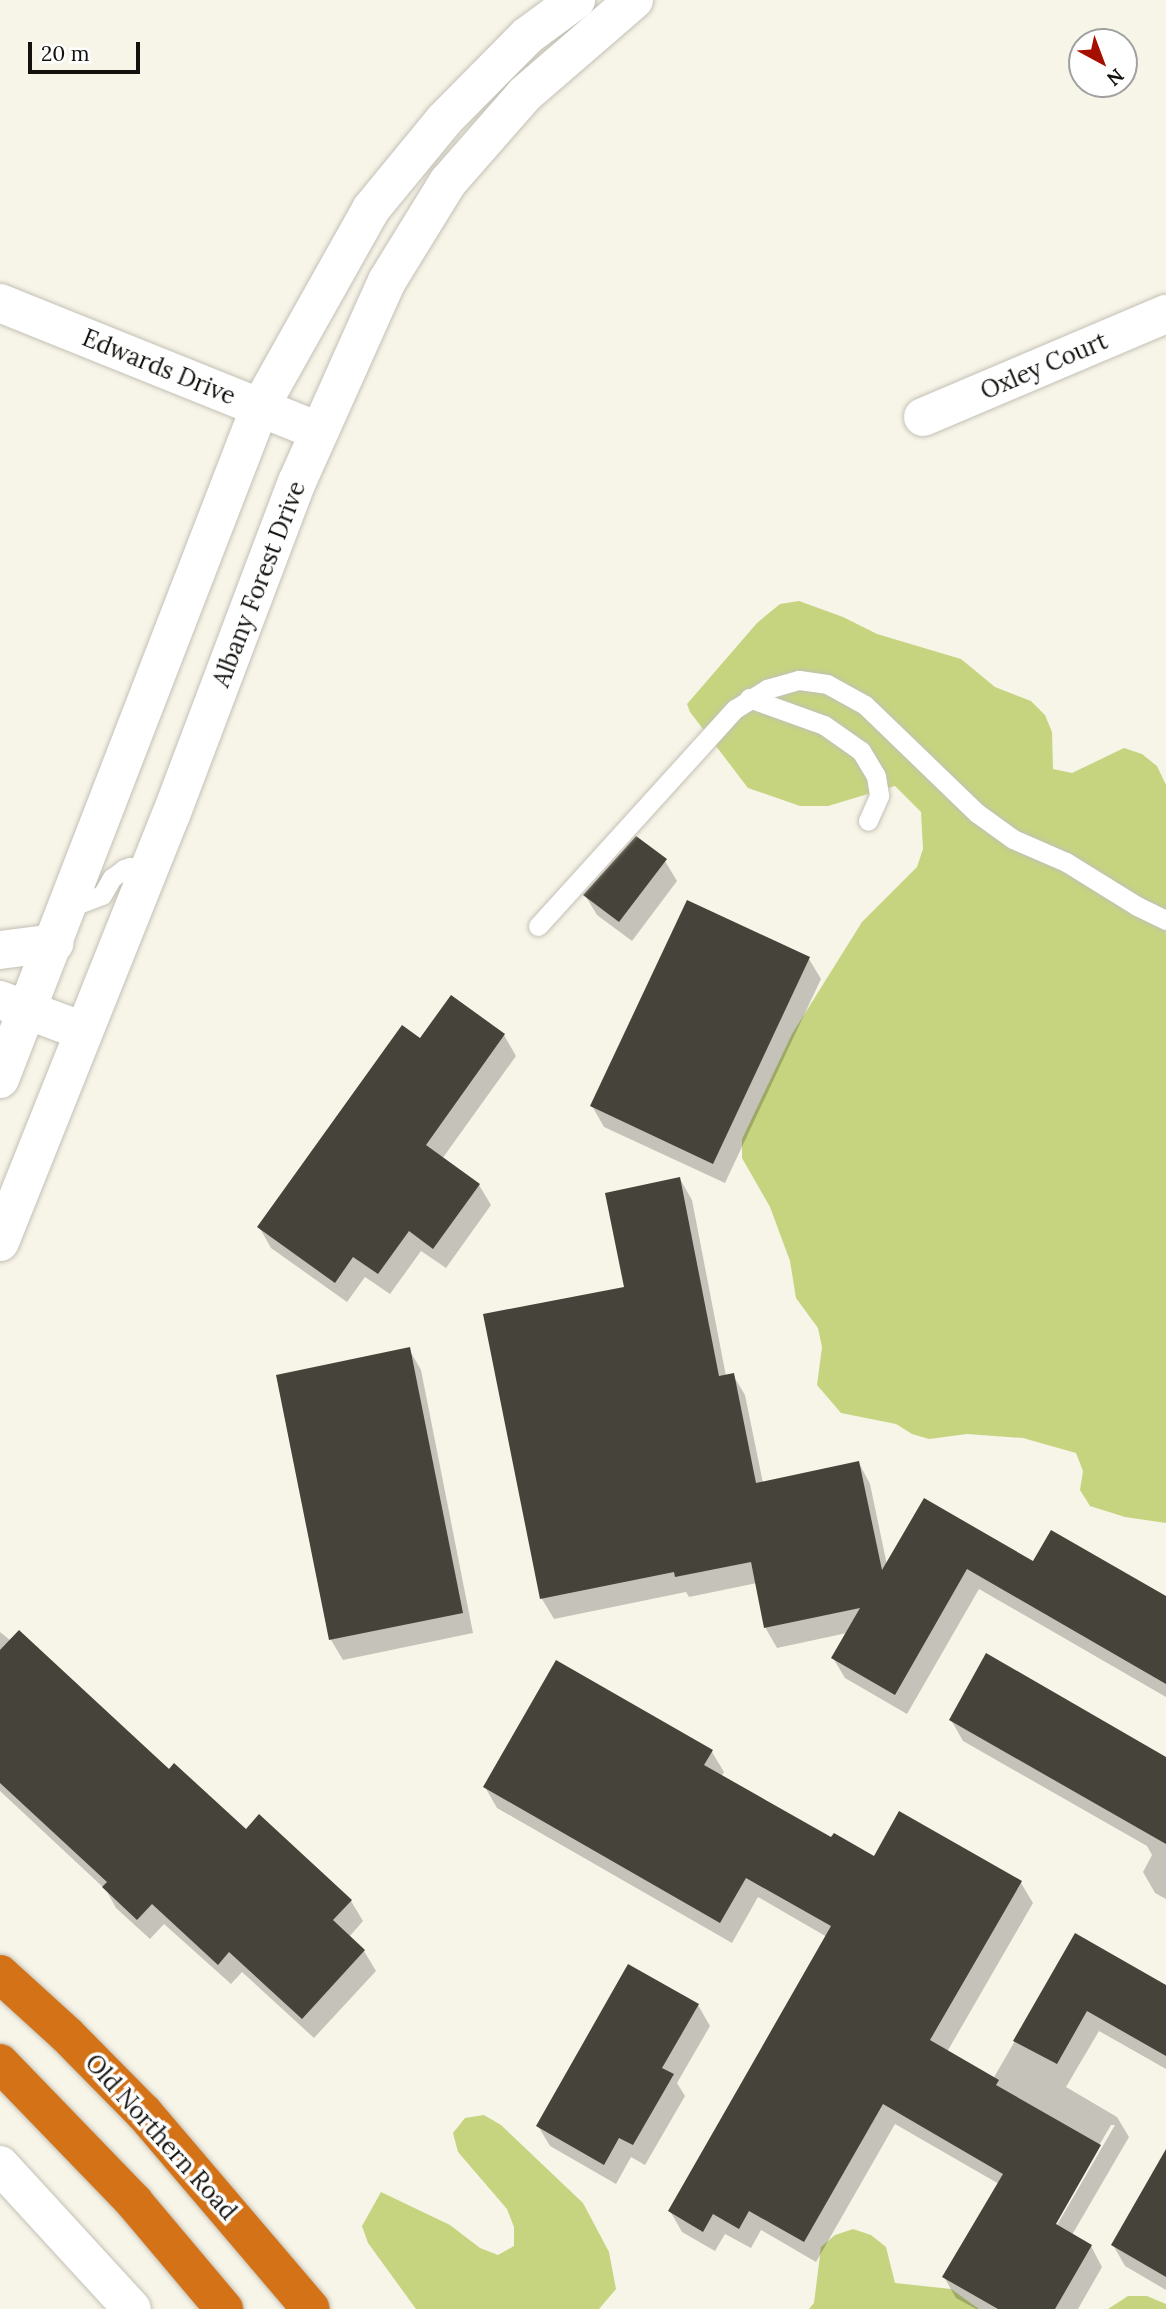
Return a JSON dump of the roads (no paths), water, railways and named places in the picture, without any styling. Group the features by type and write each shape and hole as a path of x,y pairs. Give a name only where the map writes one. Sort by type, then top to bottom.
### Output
{"highway":[{"name":"Old Northern Road","path":"0,1974 67,2035 144,2113 311,2309"},
{"path":"0,2063 134,2202 224,2309"}],"street":[{"path":"76,1048 8,1035 55,943 260,407 371,209 444,120 527,36 576,0"},
{"name":"Albany Forest Drive","path":"0,1242 148,873 318,430 387,281 449,182 524,94 634,0"},
{"name":"Edwards Drive","path":"0,303 318,430"},
{"name":"Oxley Court","path":"923,417 1166,314"},
{"path":"0,950 55,943"},
{"path":"0,2165 132,2309"}],"lane":[{"path":"538,926 721,724 749,698 767,689 799,680 814,680 843,691 865,705 977,813 1013,839 1066,862 1137,906 1166,919"},
{"path":"749,698 824,725 861,751 876,776 879,796 867,821"},
{"path":"68,908 102,895 112,878 124,869 148,873"}]}
